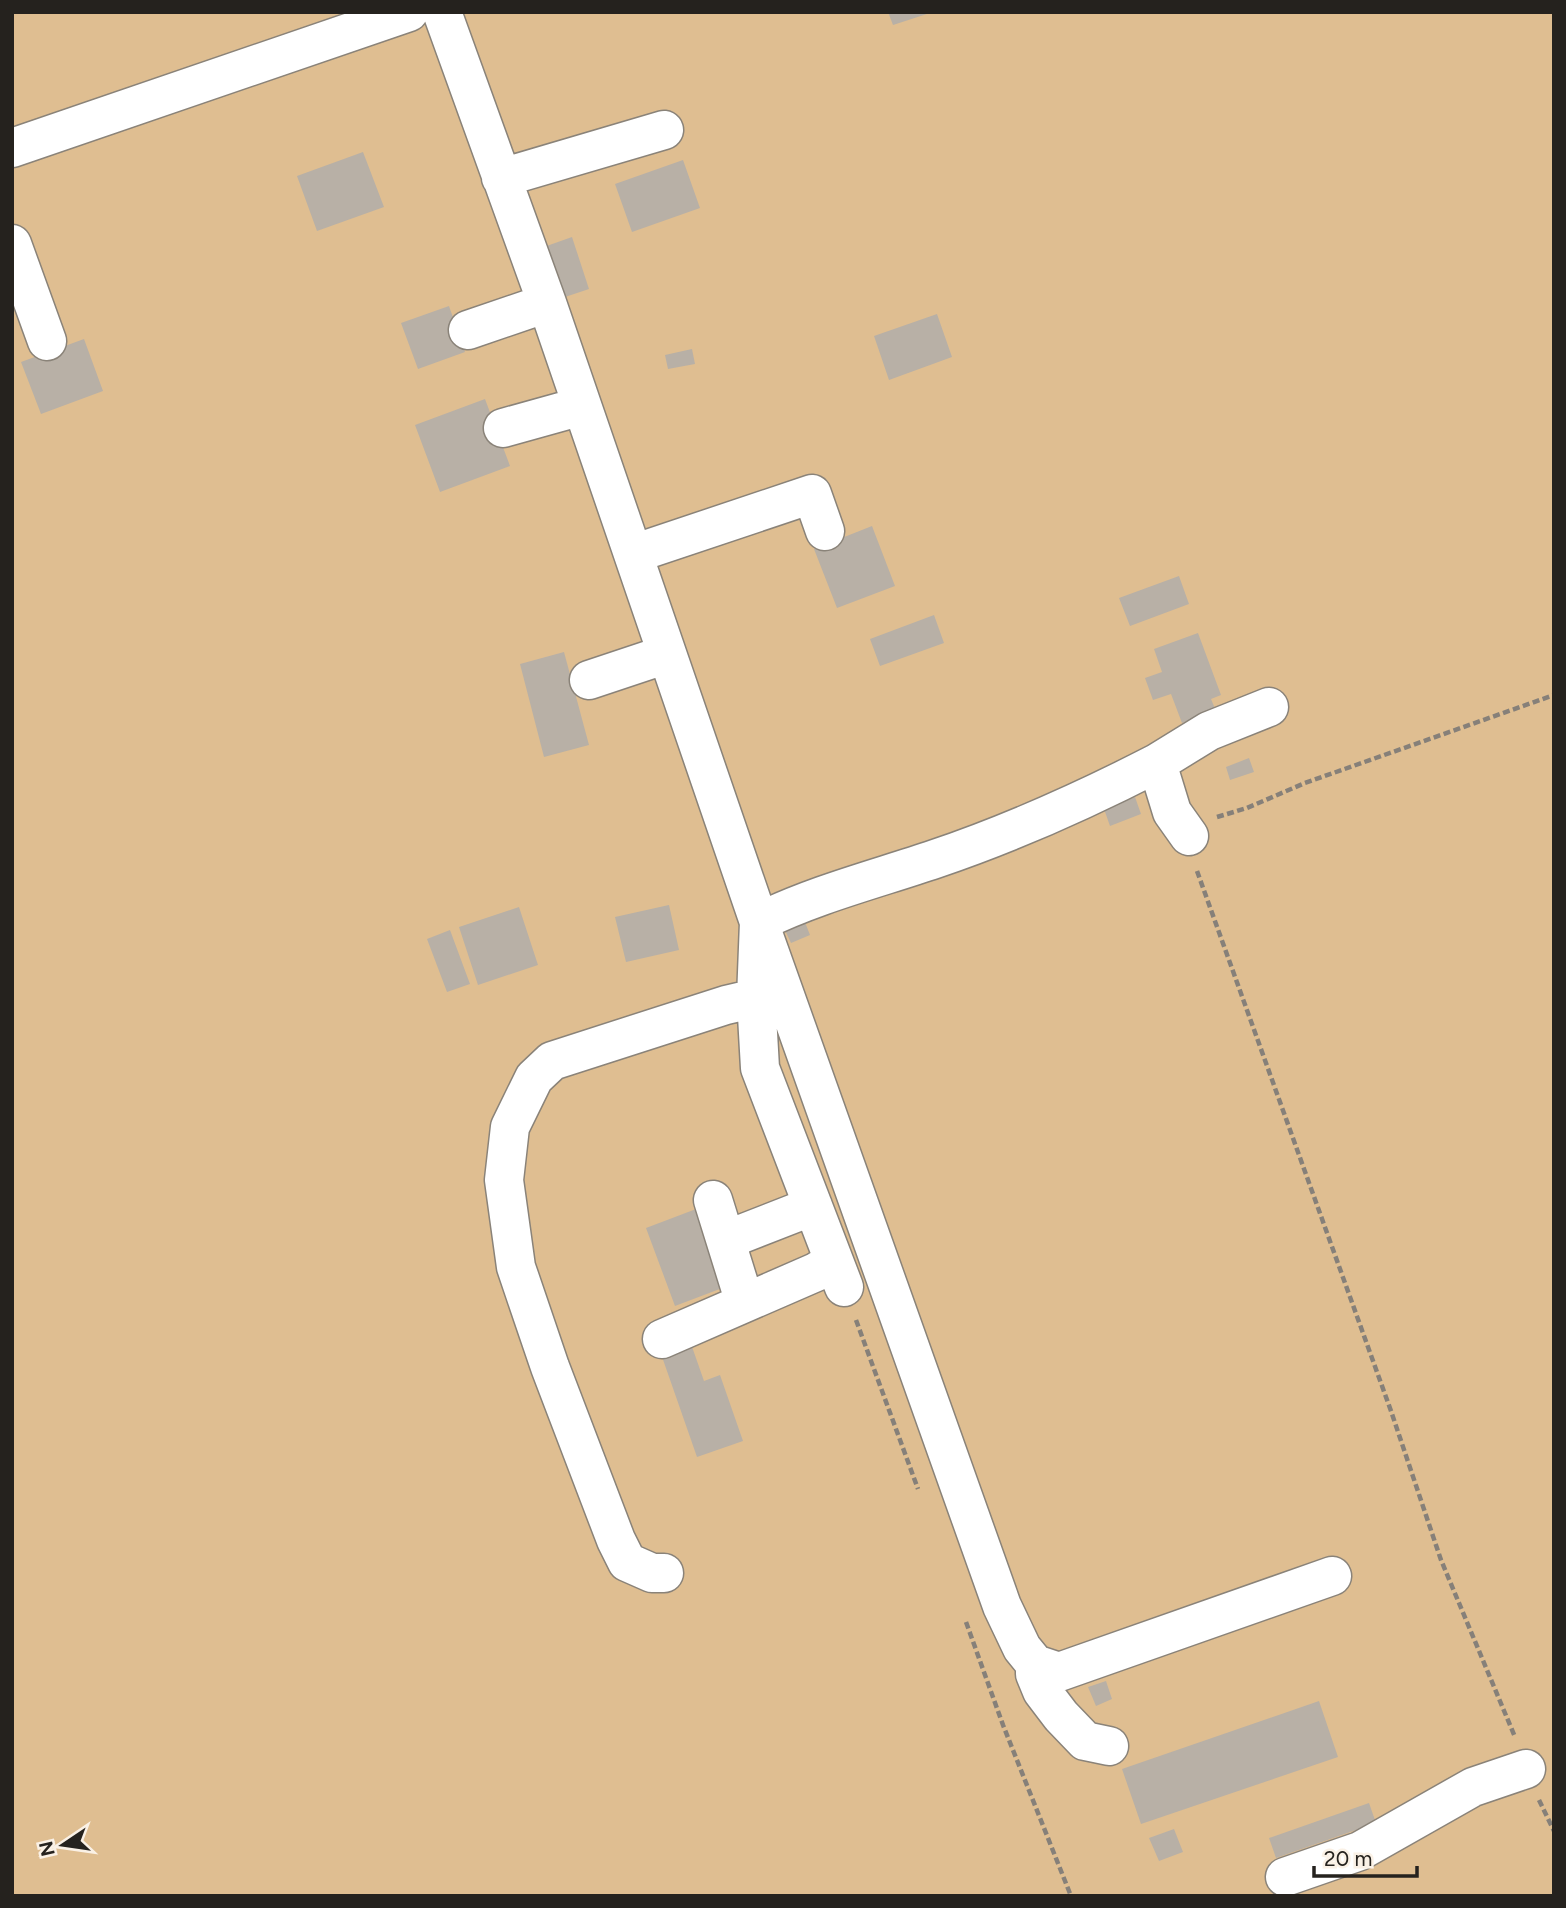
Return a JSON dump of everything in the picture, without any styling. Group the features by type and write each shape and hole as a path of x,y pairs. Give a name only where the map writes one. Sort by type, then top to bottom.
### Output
{"street":[{"path":"12,125 333,12"},
{"path":"12,148 409,12"},
{"path":"442,12 547,303 759,922 1002,1606 1022,1648 1035,1664 1059,1672 1332,1576"},
{"path":"501,178 664,130"},
{"path":"12,244 47,341"},
{"path":"468,330 547,303"},
{"path":"503,428 582,406"},
{"path":"633,554 812,494 825,531"},
{"path":"589,680 667,654"},
{"path":"759,922 831,891 936,859 1058,813 1157,763 1209,731 1269,707"},
{"path":"1157,763 1172,812 1189,836"},
{"path":"662,1339 816,1272 839,1274 760,1068 756,998 759,922"},
{"path":"664,1573 652,1573 626,1562 550,1367 516,1267 505,1180 510,1127 534,1078 552,1061 726,1005 756,998"},
{"path":"713,1200 740,1287"},
{"path":"726,1240 813,1206"},
{"path":"1035,1664 1035,1674 1042,1691 1061,1716 1084,1741 1109,1746"},
{"path":"1285,1877 1360,1851 1501,1777"}],"path":[{"path":"1554,695 1197,824 1189,836 1195,866 1391,1411 1441,1560 1503,1703 1501,1777 1554,1831"}],"shaded area":[{"path":"12,12 1554,12 1554,1896 12,1896"}],"building":[{"path":"888,12 930,12 930,13 893,25"},
{"path":"363,152 384,207 317,231 297,176"},
{"path":"683,160 700,208 632,232 615,184"},
{"path":"572,237 589,289 559,299 541,248"},
{"path":"449,306 465,352 418,369 401,323"},
{"path":"937,314 952,357 889,380 874,336"},
{"path":"84,339 103,391 41,414 21,362"},
{"path":"692,349 695,364 668,369 665,355"},
{"path":"485,399 510,466 440,492 415,425"},
{"path":"872,526 895,586 837,608 814,549"},
{"path":"1179,576 1189,604 1130,626 1119,598"},
{"path":"934,615 944,643 880,666 870,639"},
{"path":"1198,633 1221,695 1211,699 1216,711 1182,723 1171,694 1153,700 1145,678 1162,672 1154,649"},
{"path":"564,652 589,745 544,757 520,664"},
{"path":"1249,758 1254,772 1230,780 1226,767"},
{"path":"1135,797 1141,814 1110,826 1104,809"},
{"path":"669,905 679,950 626,962 615,917"},
{"path":"519,907 538,965 478,985 459,927"},
{"path":"803,917 810,935 791,943 783,926"},
{"path":"450,930 470,984 447,992 427,939"},
{"path":"704,1206 733,1284 675,1306 646,1228"},
{"path":"690,1341 704,1381 720,1375 743,1441 697,1457 660,1351"},
{"path":"1106,1681 1112,1699 1096,1706 1088,1687"},
{"path":"1319,1701 1338,1757 1141,1824 1122,1769"},
{"path":"1369,1803 1376,1823 1276,1858 1269,1838"},
{"path":"1174,1829 1183,1852 1159,1861 1149,1838"}]}
